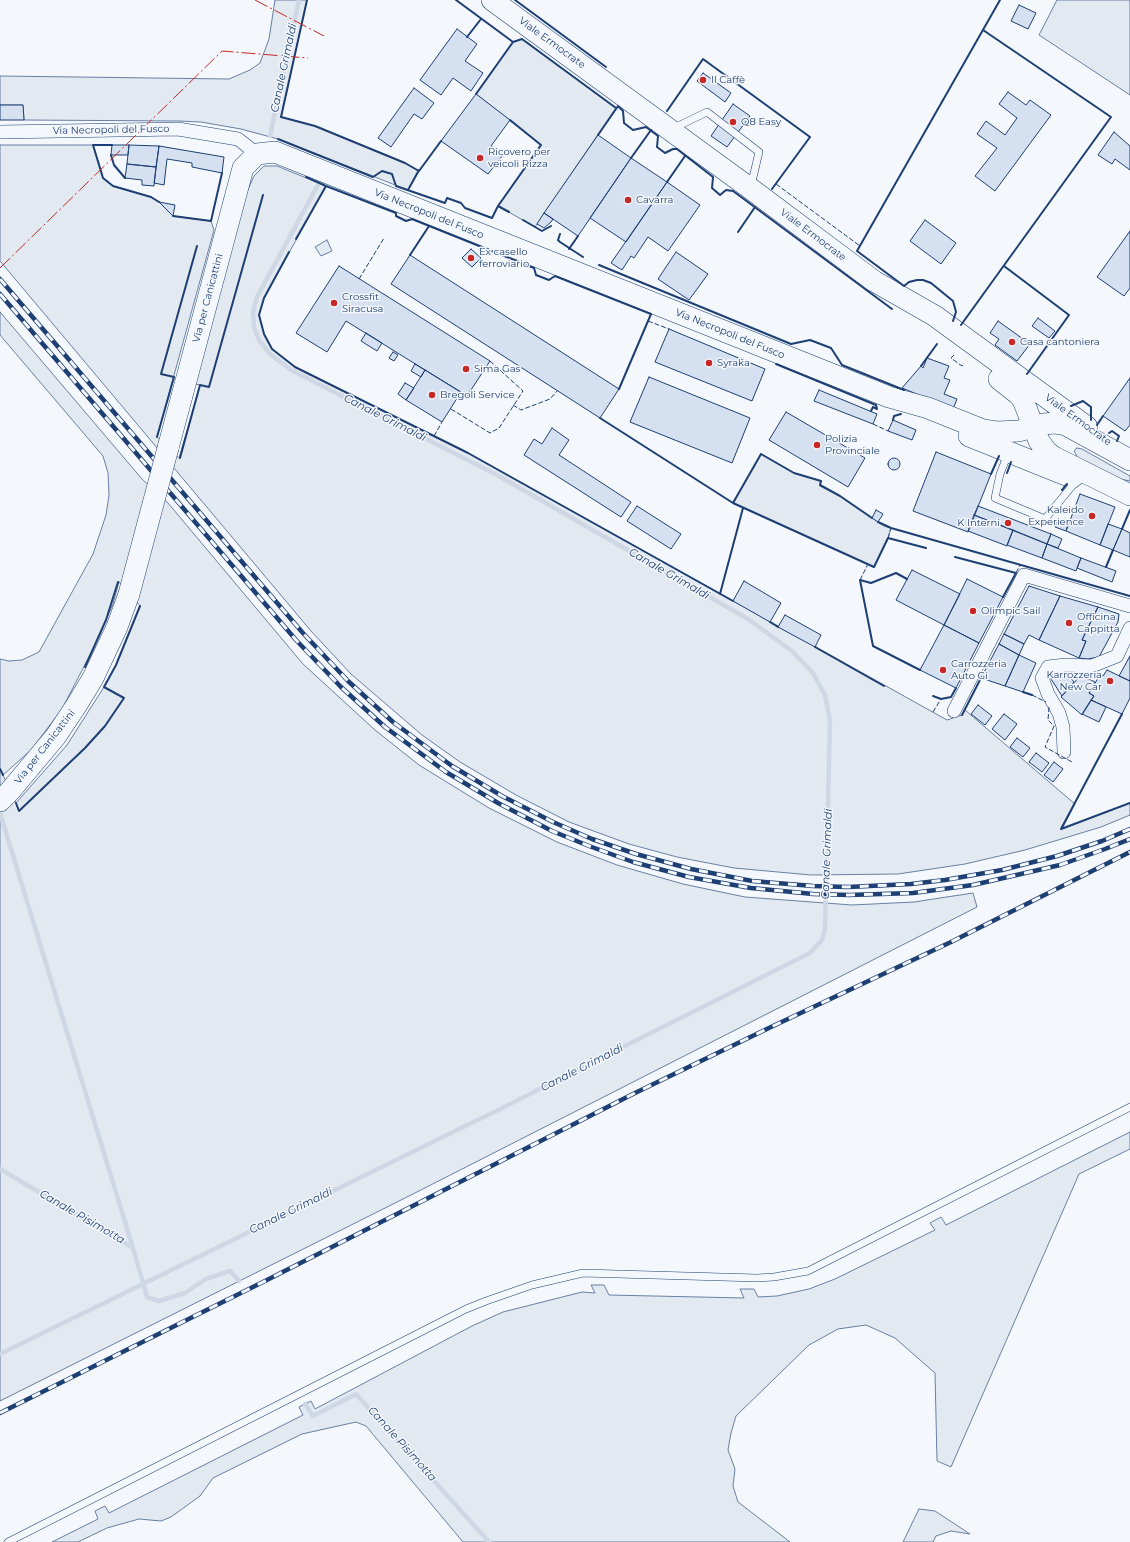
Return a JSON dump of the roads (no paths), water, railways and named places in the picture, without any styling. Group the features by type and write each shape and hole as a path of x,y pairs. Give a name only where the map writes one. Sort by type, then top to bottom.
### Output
{"main road":[{"name":"Viale Ermocrate","path":"495,1 874,281 935,316 1130,460"},
{"name":"Via Necropoli del Fusco","path":"257,154 275,152 889,397"},
{"name":"Via per Canicattini","path":"5,796 56,736 76,706 93,678 117,627 129,594 243,168 257,154"},
{"path":"874,281 926,324 1018,394 1023,400 1026,423 1047,452 1078,474"},
{"path":"889,397 928,408 984,430 1005,433 1026,423 1055,423 1066,425 1130,460"},
{"path":"889,397 936,423 1009,452 1078,474 1129,494"},
{"path":"1078,474 1066,456 1065,446 1071,438 1078,434 1085,435"}],"street":[{"name":"Via Necropoli del Fusco","path":"0,132 178,130 238,139 257,154"},
{"path":"1009,452 1026,423"},
{"path":"954,711 1024,575 1130,606"},
{"path":"1064,752 1063,727 1059,714 1048,694 1042,678 1048,667 1066,664 1092,666 1117,656 1130,628"}],"lane":[{"path":"670,130 707,112 759,152 751,189"},
{"path":"1009,452 1000,474 995,498 1046,519 1072,486 1078,474"},
{"path":"8,1542 466,1309 486,1301 532,1285 583,1273 757,1278 774,1277 808,1271 1130,1107"}],"waterway":[{"name":"Canale Grimaldi","path":"270,136 299,0"},
{"name":"Canale Grimaldi","path":"0,1354 492,1113 810,953 822,940 825,930 830,720 825,695 813,673 792,651 748,619 497,475 291,370 270,354 259,340 254,327 253,312 257,297 319,183"},
{"path":"0,813 133,1248"},
{"name":"Canale Pisimotta","path":"0,1169 133,1248 147,1297 159,1301 185,1293 206,1279 230,1271 239,1281"},
{"name":"Canale Pisimotta","path":"305,1404 313,1416 356,1394 489,1542"}],"railway":[{"path":"0,279 302,632 348,681 393,722 452,766 502,796 553,822 592,839 636,854 691,869 752,881 848,887 911,884 945,880 1002,870 1057,856 1102,841 1130,829"},
{"path":"0,294 296,640 341,687 385,727 446,772 498,803 552,831 633,862 689,877 751,888 813,894 849,895 913,893 973,885 1060,865 1130,839"},
{"path":"0,1413 267,1280 635,1093 951,942 1130,852"}],"place":[{"name":"Il Caffè","path":"703,80"},
{"name":"Q8 Easy","path":"733,122"},
{"name":"Ricovero per veicoli Rizza","path":"480,158"},
{"name":"Cavarra","path":"628,200"},
{"name":"Ex casello ferroviario","path":"471,258"},
{"name":"Crossfit Siracusa","path":"334,303"},
{"name":"Casa cantoniera","path":"1012,342"},
{"name":"Syraka","path":"709,363"},
{"name":"Sima Gas","path":"466,369"},
{"name":"Bregoli Service","path":"432,395"},
{"name":"Polizia Provinciale","path":"817,445"},
{"name":"Kaleido Experience","path":"1092,516"},
{"name":"K Interni","path":"1008,523"},
{"name":"Olimpic Sail","path":"973,611"},
{"name":"Officina Cappitta","path":"1069,623"},
{"name":"Carrozzeria Auto Gi","path":"943,670"},
{"name":"Karrozzeria New Car","path":"1110,681"}]}
